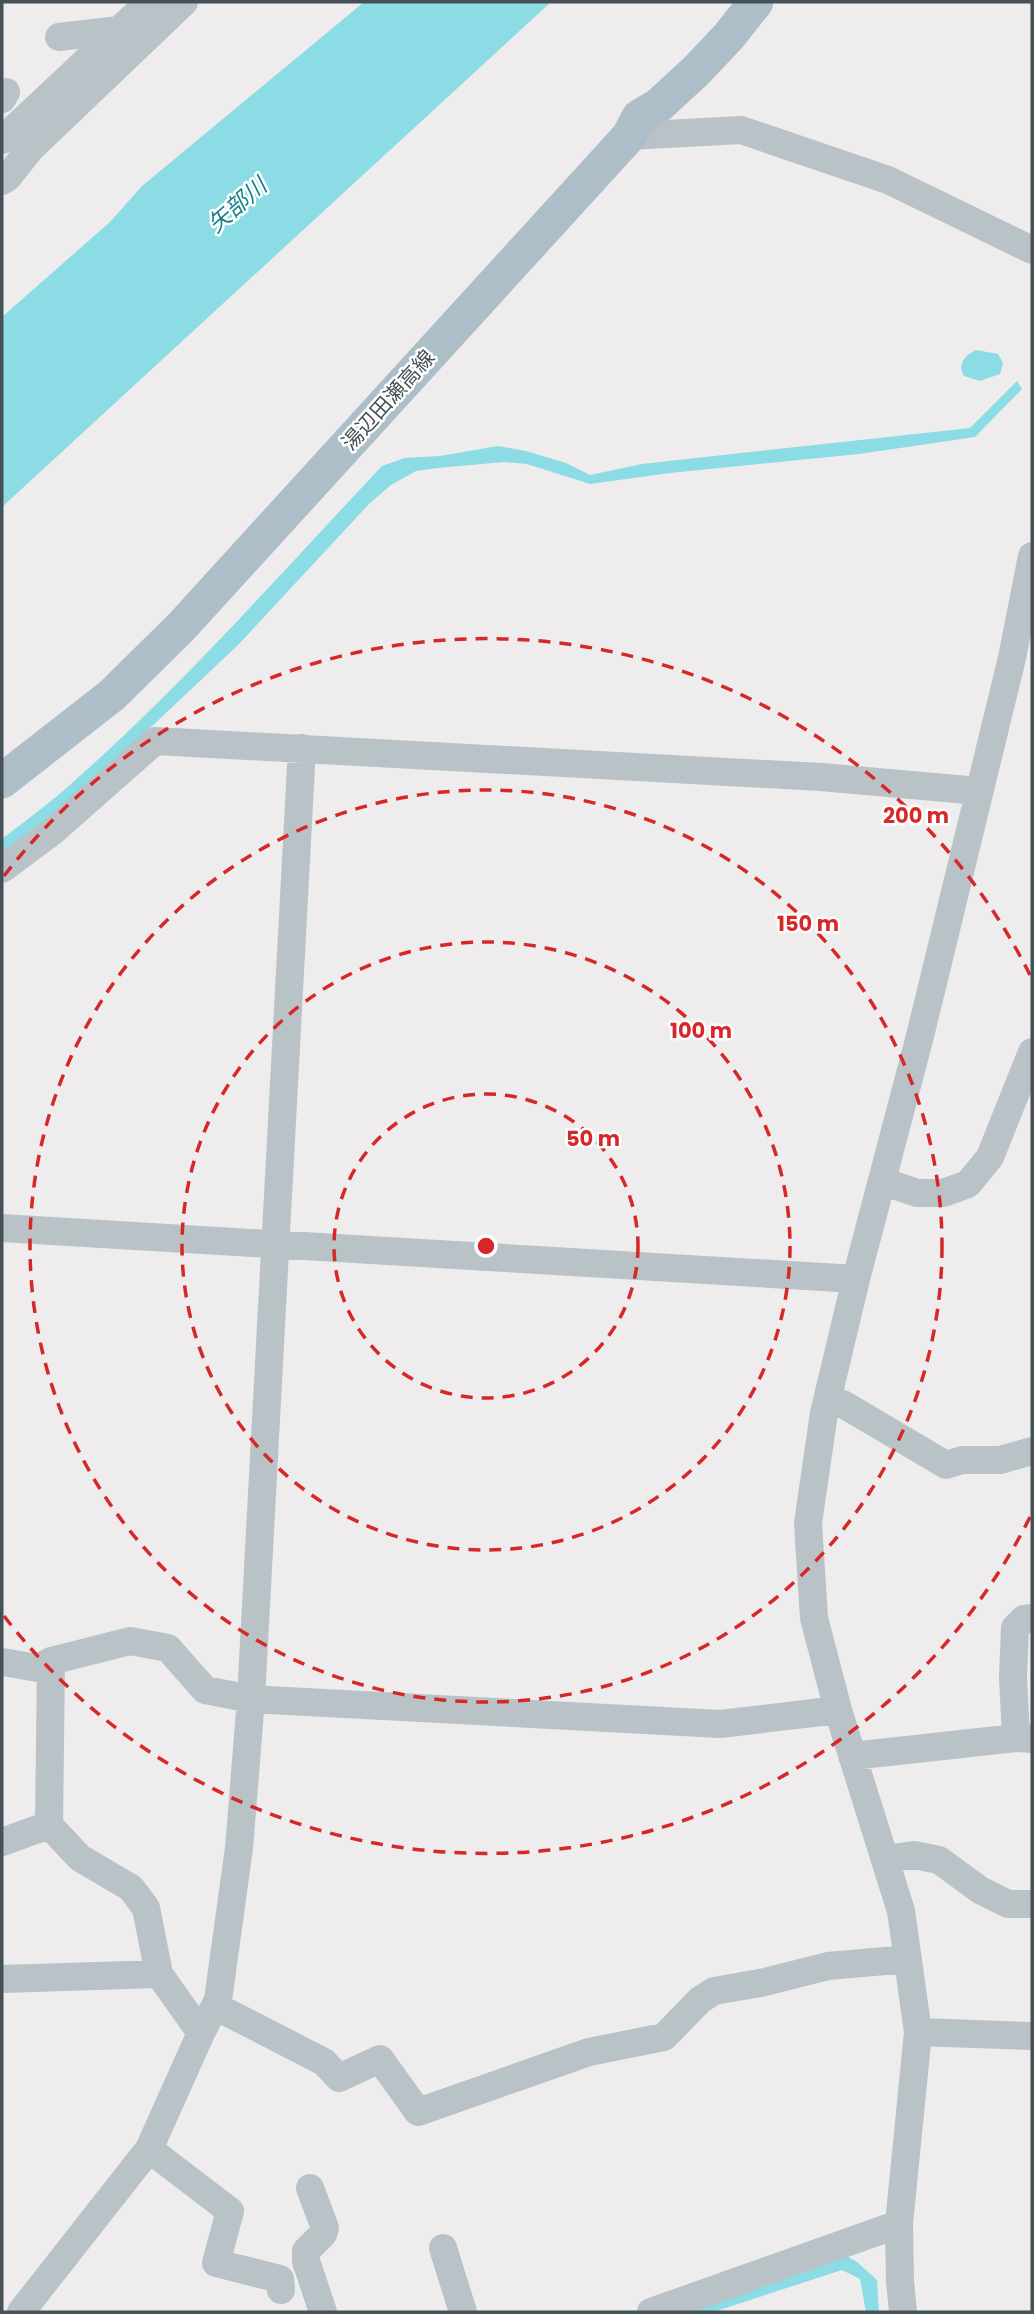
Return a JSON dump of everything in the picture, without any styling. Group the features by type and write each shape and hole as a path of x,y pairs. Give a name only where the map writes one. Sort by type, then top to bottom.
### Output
{"main road":[{"name":"湯辺田瀬高線","path":"2,780 113,695 181,627 629,136 639,117 659,105 696,71 756,2"}],"street":[{"path":"2,181 31,148 184,2"},
{"path":"2,140 143,5"},
{"path":"58,37 119,30"},
{"path":"629,136 741,130 888,180 1032,250"},
{"path":"903,2312 899,2224 918,2032 901,1911 838,1710 814,1618 808,1523 824,1413 1012,658 1032,556"},
{"path":"2,869 53,831 155,741 807,776 979,791"},
{"path":"21,2312 149,2149 218,2000 239,1848 251,1699 302,748"},
{"path":"882,1181 917,1193 943,1193 968,1184 990,1157 1032,1052"},
{"path":"2,1228 856,1279"},
{"path":"843,1404 946,1465 962,1460 1000,1460 1032,1451"},
{"path":"852,1756 1024,1738 1013,1676 1015,1628 1024,1619 1032,1618"},
{"path":"2,1662 38,1668 51,1661 130,1641 168,1648 205,1690 251,1699 720,1724 838,1710"},
{"path":"51,1661 49,1825 80,1858 131,1888 146,1908 159,1975 201,2033"},
{"path":"2,1842 49,1825"},
{"path":"885,1859 914,1855 939,1860 980,1890 1008,1904 1032,1904"},
{"path":"215,2006 324,2062 340,2078 380,2059 418,2112 589,2052 664,2037 699,2000 715,1991 828,1966 908,1959"},
{"path":"2,1979 159,1975"},
{"path":"918,2032 1032,2036"},
{"path":"149,2149 230,2210 216,2263 280,2279 281,2290"},
{"path":"310,2188 325,2228 323,2234 306,2251 306,2261 323,2312"},
{"path":"651,2312 899,2224"},
{"path":"443,2248 463,2312"}],"water":[{"name":"矢部川","path":"364,2 551,2 2,507 2,317 110,222 142,186"},
{"path":"976,350 998,354 1003,363 1000,374 980,381 964,376 961,368 963,360"},
{"path":"1017,381 1022,389 975,437 859,454 590,484 527,464 504,462 416,471 391,485 369,504 238,645 79,795 2,855 2,839 64,790 153,707 231,628 382,466 405,458 440,456 498,446 566,463 590,475 642,464 970,428"},
{"path":"845,2255 877,2280 879,2312 866,2312 860,2279 842,2270 713,2312 682,2312"}]}
